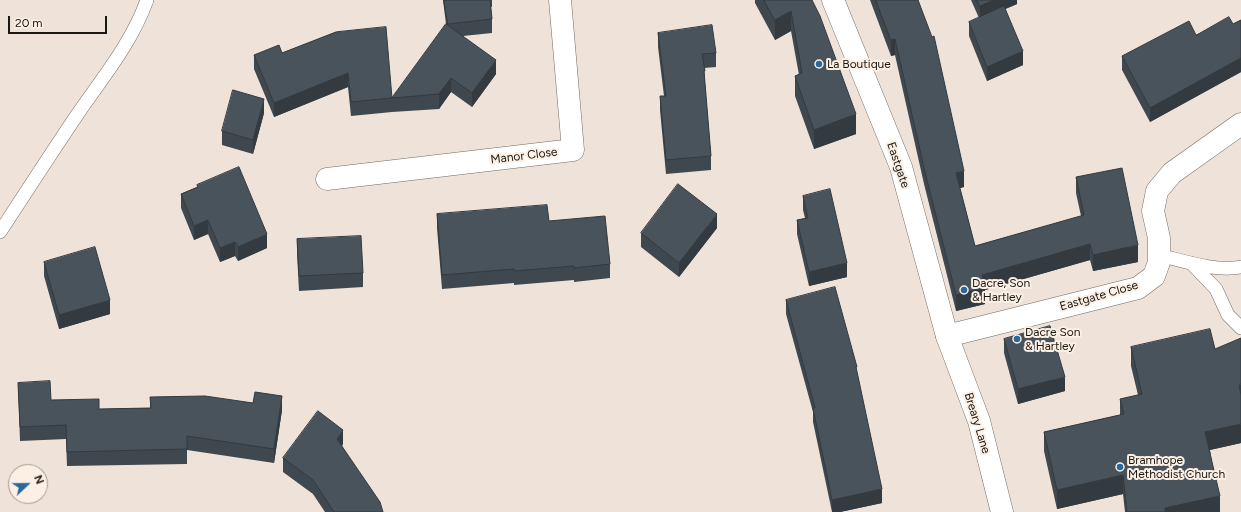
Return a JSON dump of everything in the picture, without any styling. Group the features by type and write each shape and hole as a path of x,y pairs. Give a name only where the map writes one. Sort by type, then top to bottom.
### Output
{"street":[{"name":"Manor Close","path":"327,180 572,150 560,0"},
{"name":"Eastgate","path":"833,0 901,167 947,336"},
{"name":"Eastgate Close","path":"947,336 1138,288 1154,276 1159,262 1159,238 1153,211 1157,191 1172,173 1241,124"},
{"name":"Breary Lane","path":"947,336 979,421 1002,512"}],"lane":[{"path":"0,232 40,170 125,46 147,0"},
{"path":"1159,254 1229,269 1241,267"},
{"path":"1191,262 1216,289 1228,315 1241,328"}],"building":[{"path":"444,0 490,0 492,19 448,24"},
{"path":"764,0 812,0 820,16 856,114 814,130 795,76 802,73 791,11 775,20"},
{"path":"876,0 918,0 932,37 934,36 964,171 956,173 975,246 1084,215 1076,177 1122,168 1138,245 1093,255 1090,244 982,275 985,288 956,295 924,168 895,39 891,40"},
{"path":"977,0 994,0 980,6"},
{"path":"1004,6 1023,51 987,67 969,22"},
{"path":"1229,17 1233,24 1241,20 1241,58 1150,108 1122,56 1189,21 1196,35"},
{"path":"446,24 496,60 472,93 451,78 439,94 392,98"},
{"path":"712,25 716,53 702,54 705,71 711,156 666,160 660,96 666,96 658,33"},
{"path":"386,27 392,98 351,102 348,73 274,103 254,55 279,45 282,53 336,32"},
{"path":"233,90 264,99 253,140 222,131"},
{"path":"239,167 267,234 238,247 235,242 220,248 208,220 194,226 181,194 198,187 197,185"},
{"path":"678,184 717,214 679,263 641,233"},
{"path":"830,189 847,263 809,272 797,220 808,218 803,196"},
{"path":"547,205 549,221 605,216 610,264 574,268 574,266 514,271 514,269 442,275 437,214"},
{"path":"361,236 363,273 299,276 297,239"},
{"path":"95,247 110,300 59,315 44,262"},
{"path":"835,287 857,367 882,489 832,500 813,408 815,408 786,300"},
{"path":"1050,326 1065,377 1018,389 1004,339"},
{"path":"1210,329 1215,349 1241,338 1241,384 1239,385 1241,395 1241,424 1205,432 1220,496 1165,508 1165,512 1127,512 1123,475 1057,490 1044,432 1124,414 1120,399 1142,394 1131,347"},
{"path":"50,381 51,400 99,399 99,409 151,408 150,397 205,396 253,403 255,392 282,396 274,449 187,436 187,449 67,452 66,425 20,427 18,383"},
{"path":"318,411 343,430 337,439 380,502 383,512 334,512 313,480 283,458"}],"place":[{"name":"La Boutique","path":"819,64"},
{"name":"Dacre, Son & Hartley","path":"964,290"},
{"name":"Dacre Son & Hartley","path":"1017,339"},
{"name":"Bramhope Methodist Church","path":"1120,467"}]}
